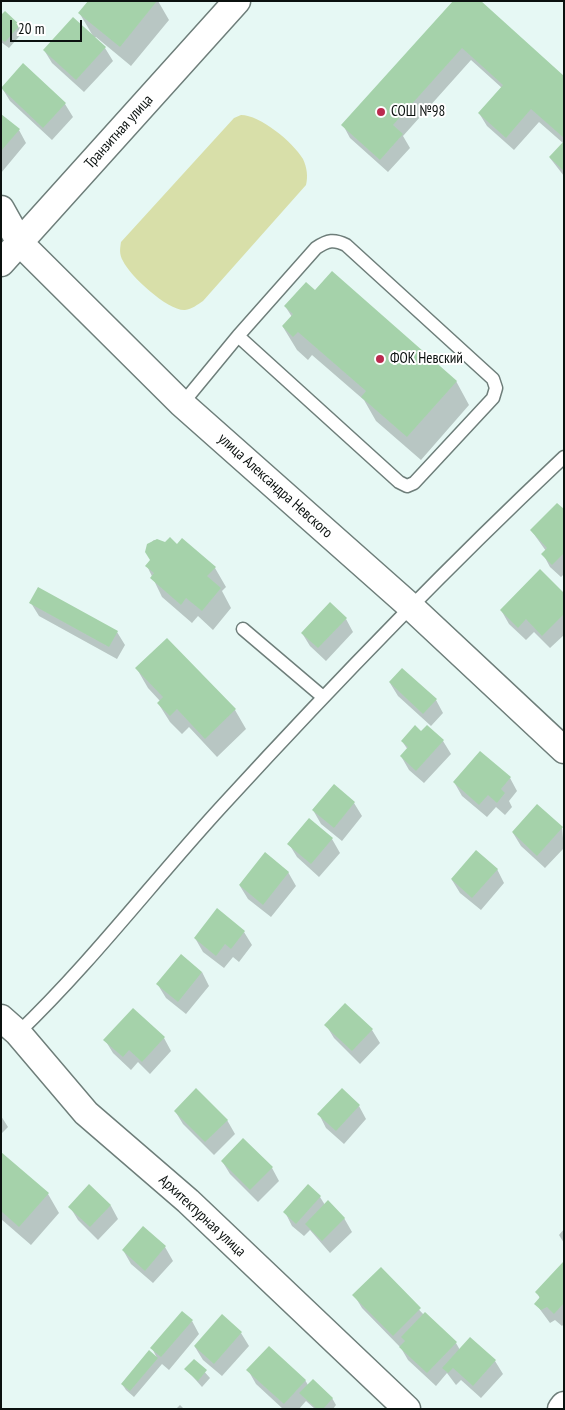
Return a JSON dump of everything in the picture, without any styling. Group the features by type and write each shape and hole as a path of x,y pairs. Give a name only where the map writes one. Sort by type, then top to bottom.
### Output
{"street":[{"name":"Транзитная улица","path":"1,263 237,1"},
{"name":"улица Александра Невского","path":"1,209 20,242 182,404 410,606 564,750"},
{"name":"Архитектурная улица","path":"9,1026 86,1113 188,1201 407,1409"},
{"path":"561,1409 564,1405"}],"lane":[{"path":"182,404 238,336 316,248 326,241 337,241 346,246 493,379 496,388 493,398 414,483 407,486 398,482 238,336"},
{"path":"9,1026 61,991 222,806 323,698 410,606 564,458"},
{"path":"243,629 323,698"}],"green space":[{"path":"241,115 249,116 266,124 292,145 303,159 307,175 306,185 203,301 185,310 178,309 150,292 133,275 122,258 120,251 121,242 234,118"}],"building":[{"path":"88,1 157,1 120,47 78,13"},
{"path":"453,1 481,1 564,76 564,138 531,109 506,138 478,113 503,85 462,48 393,125 403,134 380,160 341,125"},
{"path":"5,11 20,25 5,42 1,39 1,15"},
{"path":"73,17 106,47 76,80 43,50"},
{"path":"23,63 66,103 43,128 1,88"},
{"path":"1,114 20,129 1,151"},
{"path":"564,141 564,171 549,157"},
{"name":"ФОК Невский","path":"332,271 457,381 407,437 361,397 366,391 298,332 293,337 282,326 293,314 284,306 306,282 315,290"},
{"path":"557,503 564,509 564,553 552,565 541,554 547,548 530,530"},
{"path":"170,537 177,544 182,538 216,567 207,576 221,588 202,611 186,598 181,605 150,578 154,573 145,566 150,560 145,552 147,544 157,539 165,542"},
{"path":"540,569 564,593 564,614 542,636 526,619 518,628 500,610"},
{"path":"38,587 118,631 109,647 29,603"},
{"path":"330,602 347,618 318,648 301,633"},
{"path":"167,638 236,709 205,739 177,709 170,716 157,703 163,697 135,668"},
{"path":"402,668 437,699 423,714 389,682"},
{"path":"415,725 421,731 427,725 444,740 416,771 400,756 408,747 401,741"},
{"path":"480,751 511,777 501,789 505,793 497,803 488,795 479,805 453,782"},
{"path":"334,784 355,802 334,828 312,810"},
{"path":"537,804 563,827 537,856 512,832"},
{"path":"309,818 333,838 311,864 287,844"},
{"path":"476,850 498,869 472,898 451,879"},
{"path":"265,852 289,872 263,905 239,885"},
{"path":"217,908 245,931 231,949 225,944 216,956 194,938"},
{"path":"181,954 202,972 178,1002 156,984"},
{"path":"345,1003 373,1029 352,1051 324,1025"},
{"path":"133,1008 165,1037 142,1062 129,1050 123,1057 103,1040"},
{"path":"196,1088 228,1120 205,1142 174,1111"},
{"path":"342,1088 360,1105 336,1131 317,1114"},
{"path":"243,1138 273,1167 250,1190 221,1161"},
{"path":"1,1152 49,1193 19,1227 1,1211"},
{"path":"89,1184 111,1205 90,1227 68,1207"},
{"path":"308,1184 321,1196 296,1224 283,1212"},
{"path":"328,1200 345,1218 322,1241 305,1224"},
{"path":"143,1226 166,1246 145,1271 122,1250"},
{"path":"563,1262 564,1303 554,1314 547,1307 541,1310 534,1304 540,1297 535,1292"},
{"path":"381,1267 421,1308 393,1336 352,1295"},
{"path":"182,1311 193,1320 161,1357 150,1348"},
{"path":"425,1312 457,1342 427,1373 399,1347 405,1341 401,1337"},
{"path":"222,1314 242,1332 214,1364 194,1346"},
{"path":"470,1337 496,1360 473,1386 453,1368 448,1373 442,1368"},
{"path":"269,1346 306,1380 284,1404 246,1370"},
{"path":"149,1350 158,1358 130,1391 121,1384"},
{"path":"194,1359 207,1370 198,1381 184,1369"},
{"path":"313,1379 333,1398 323,1409 317,1409 299,1393"}],"place":[{"name":"СОШ №98","path":"381,112"},
{"name":"ФОК Невский","path":"380,359"}]}
